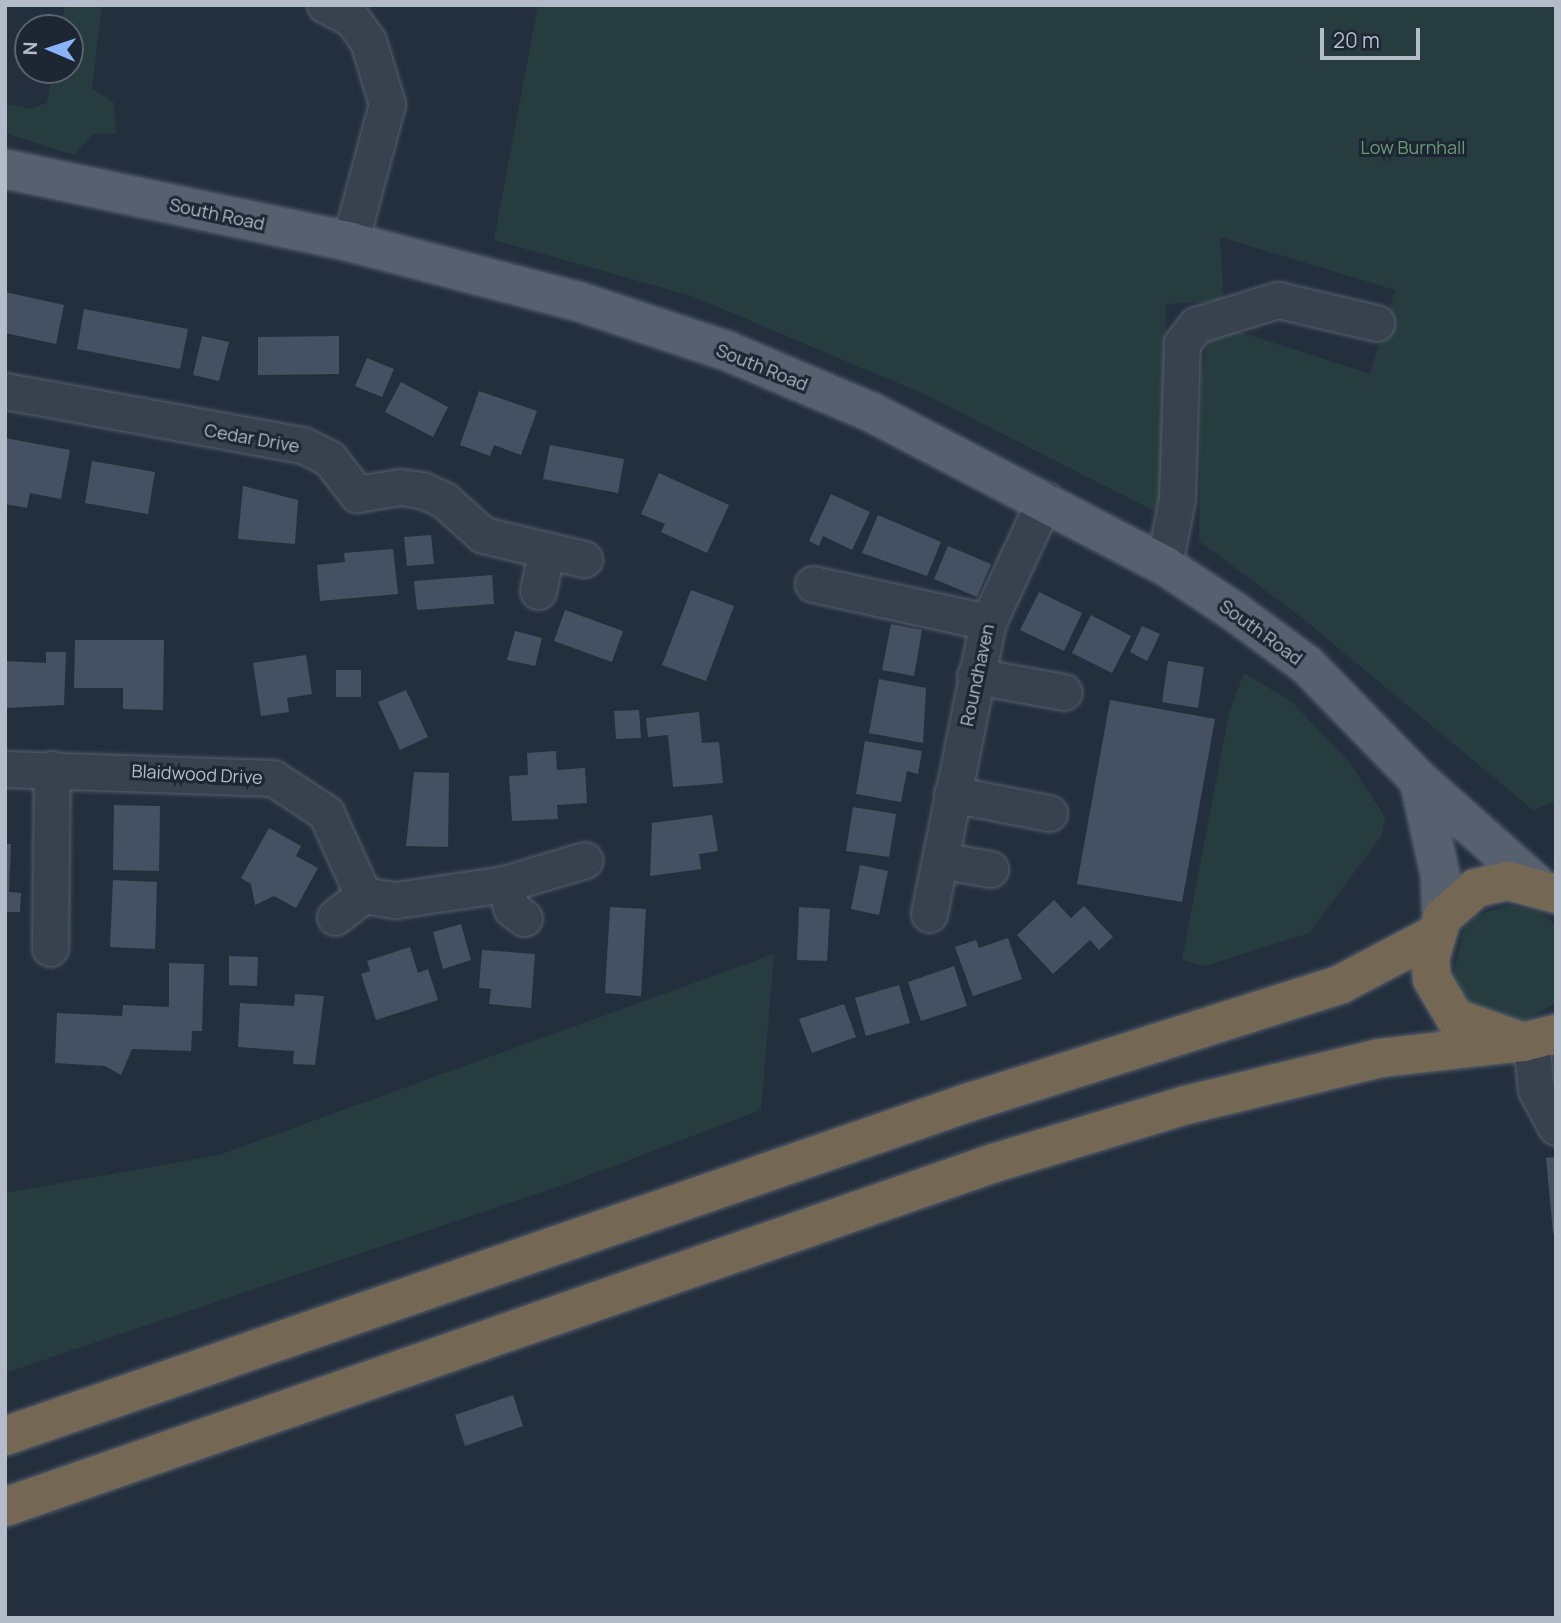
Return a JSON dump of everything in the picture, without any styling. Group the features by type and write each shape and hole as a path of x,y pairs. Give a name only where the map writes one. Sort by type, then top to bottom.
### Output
{"highway":[{"path":"5,1436 970,1102 1341,984 1438,927 1476,888 1545,888"},
{"path":"1438,927 1432,979 1455,1018 1537,1039"},
{"path":"5,1507 994,1163 1186,1105 1380,1058 1537,1039"}],"main road":[{"name":"South Road","path":"5,169 350,243 577,301 727,351 871,412 1045,500 1164,565 1307,665 1419,780 1545,888"},
{"path":"1419,780 1440,874 1438,927"}],"street":[{"path":"325,5 352,19 368,41 387,104 350,243"},
{"path":"1164,565 1177,499 1182,343 1196,325 1278,300 1376,323"},
{"name":"Cedar Drive","path":"5,391 303,445 329,458 358,494 399,487 422,490 444,500 483,535 584,559"},
{"name":"Roundhaven","path":"929,914 988,622 1045,500"},
{"path":"538,591 546,552"},
{"path":"813,584 988,622"},
{"path":"975,676 1063,692"},
{"name":"Blaidwood Drive","path":"5,769 273,778 326,813 363,895"},
{"path":"50,948 52,769"},
{"path":"952,794 1049,813"},
{"path":"335,917 363,895 425,899 478,883 503,884 585,860"},
{"path":"940,860 990,869"},
{"path":"503,884 512,909 524,918"},
{"path":"1537,1039 1536,1090 1556,1127"}],"green space":[{"path":"65,5 102,5 92,88 114,103 116,134 94,134 74,155 5,133 5,104 30,109 47,103 50,84 84,84 84,14 63,14"},
{"name":"Low Burnhall","path":"538,5 1556,5 1556,801 1533,810 1301,617 1199,541 1201,378 1208,342 1228,328 1370,374 1395,290 1220,237 1224,301 1166,304 1164,491 1154,511 926,395 694,297 494,240"},
{"path":"1244,673 1292,702 1350,763 1385,817 1382,835 1309,933 1205,966 1182,960 1229,713"},
{"path":"1509,905 1542,913 1556,925 1556,1003 1523,1022 1467,1003 1453,975 1464,929 1476,916"},
{"path":"774,954 761,1110 566,1184 5,1373 5,1193 219,1155"}],"building":[{"path":"5,292 64,305 56,344 5,333"},
{"path":"84,309 188,329 180,369 77,349"},
{"path":"202,336 229,342 219,381 193,375"},
{"path":"339,336 339,374 258,375 258,337"},
{"path":"367,358 394,369 382,397 355,386"},
{"path":"401,382 448,407 433,437 385,412"},
{"path":"479,391 537,411 521,455 494,445 490,456 460,445"},
{"path":"5,438 70,450 61,499 30,493 27,508 5,504"},
{"path":"550,445 624,459 618,493 543,479"},
{"path":"92,461 155,472 148,514 85,503"},
{"path":"659,473 729,505 707,553 661,532 665,524 641,514"},
{"path":"243,486 298,500 295,544 238,539"},
{"path":"831,494 870,512 852,550 823,536 819,546 809,541"},
{"path":"878,515 941,542 927,576 862,553"},
{"path":"431,535 434,564 407,566 404,537"},
{"path":"948,546 991,564 977,597 934,579"},
{"path":"393,549 398,594 320,601 317,565 345,562 344,553"},
{"path":"492,575 494,604 417,610 414,581"},
{"path":"691,590 734,606 706,681 662,665"},
{"path":"1039,592 1082,613 1064,651 1020,630"},
{"path":"565,610 623,631 612,662 554,641"},
{"path":"1091,615 1131,636 1112,673 1072,653"},
{"path":"891,624 922,630 914,676 882,670"},
{"path":"1142,626 1160,634 1147,661 1130,652"},
{"path":"515,631 542,638 535,666 507,660"},
{"path":"75,640 164,640 163,710 123,709 123,688 74,688"},
{"path":"46,652 66,652 64,705 5,708 5,661 46,663"},
{"path":"306,655 312,694 287,698 289,712 261,716 253,663"},
{"path":"1168,661 1204,667 1198,708 1162,702"},
{"path":"336,670 361,670 361,697 336,697"},
{"path":"879,679 926,688 923,743 869,733"},
{"path":"406,690 428,737 400,750 378,702"},
{"path":"1110,700 1215,719 1182,902 1077,884"},
{"path":"639,710 641,738 616,739 614,711"},
{"path":"699,712 702,743 719,742 723,783 673,787 668,735 648,737 646,718"},
{"path":"865,741 922,751 918,774 907,771 901,802 856,794"},
{"path":"556,751 557,770 585,768 587,803 557,805 558,819 512,821 509,776 528,775 527,753"},
{"path":"414,772 449,773 448,847 406,846"},
{"path":"114,805 160,806 159,871 113,870"},
{"path":"853,807 896,814 889,857 846,851"},
{"path":"712,815 718,851 699,854 701,869 650,876 652,823"},
{"path":"269,828 301,846 296,856 318,868 296,908 274,896 255,905 251,884 241,878"},
{"path":"5,844 11,844 9,892 21,893 20,912 5,912"},
{"path":"860,865 888,871 879,915 851,909"},
{"path":"113,880 157,882 155,949 110,947"},
{"path":"1054,900 1071,918 1084,906 1113,937 1099,950 1090,940 1053,974 1017,935"},
{"path":"610,907 646,909 641,996 605,993"},
{"path":"799,907 830,909 827,961 797,960"},
{"path":"461,924 471,960 443,969 433,932"},
{"path":"1008,938 1022,979 973,996 955,947 976,940 979,948"},
{"path":"410,947 418,973 428,969 438,1000 376,1020 361,974 370,971 367,961"},
{"path":"482,950 535,954 531,1008 489,1004 491,989 479,988"},
{"path":"229,956 258,957 257,986 229,985"},
{"path":"169,963 204,964 202,1031 192,1031 191,1051 132,1049 121,1075 105,1066 55,1063 57,1013 122,1016 123,1005 169,1007"},
{"path":"954,966 967,1006 921,1021 908,982"},
{"path":"899,985 910,1023 866,1036 855,998"},
{"path":"295,994 324,996 315,1065 293,1064 294,1051 238,1047 240,1003 294,1006"},
{"path":"844,1004 856,1037 812,1053 799,1019"},
{"path":"1556,1157 1556,1233 1553,1233 1546,1158"},
{"path":"513,1395 523,1426 465,1446 455,1415"}]}
